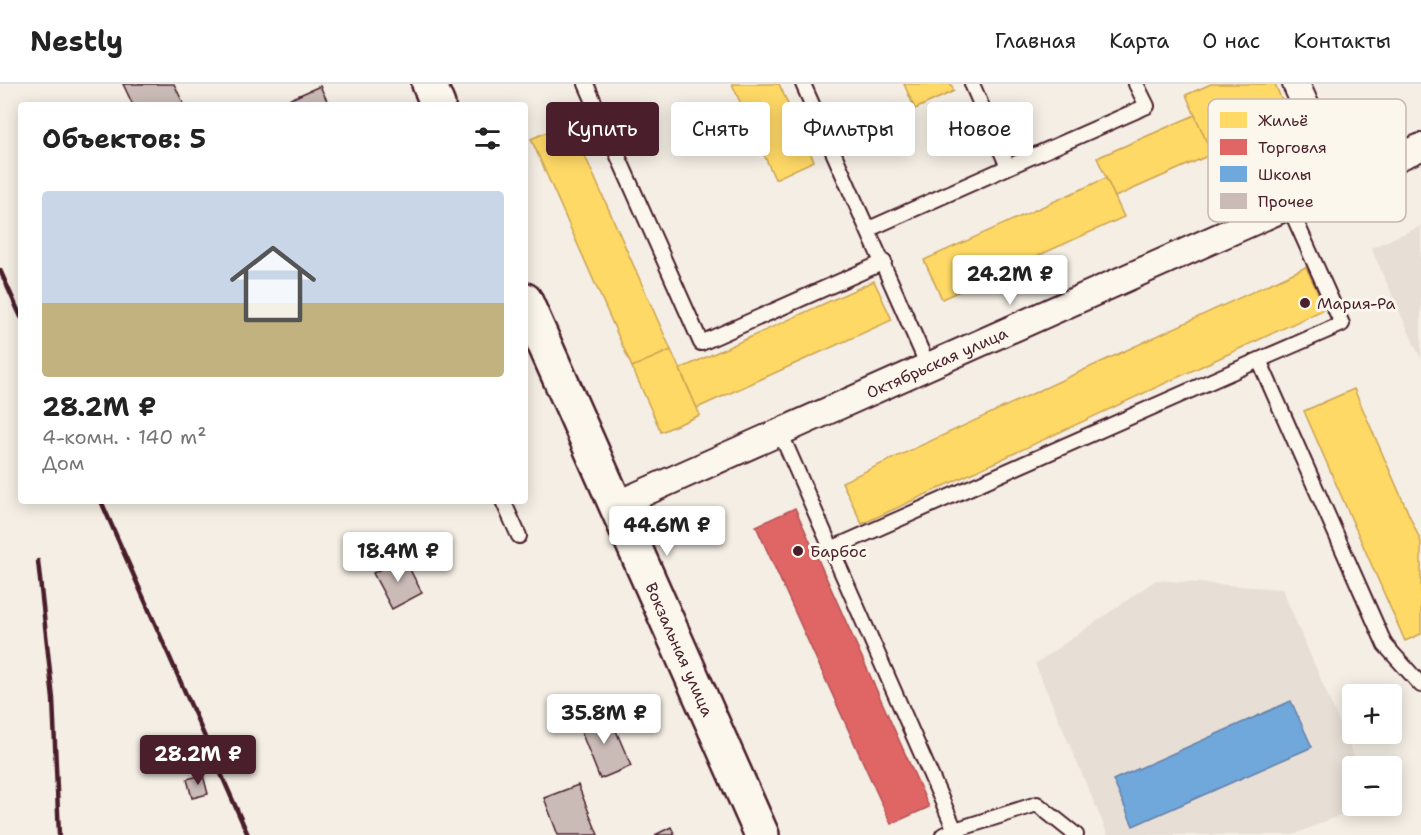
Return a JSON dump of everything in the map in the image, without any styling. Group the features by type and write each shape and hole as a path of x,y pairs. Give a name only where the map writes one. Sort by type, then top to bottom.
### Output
{"main road":[{"name":"Вокзальная улица","path":"528,307 762,835"}],"street":[{"path":"1296,84 1303,99"},
{"name":"Октябрьская улица","path":"1406,154 1421,147"},
{"name":"Октябрьская улица","path":"616,505 1253,222"}],"lane":[{"path":"586,84 701,343 884,262"},
{"path":"803,84 884,262 928,366"},
{"path":"972,84 1008,167"},
{"path":"869,229 1146,106 1136,84"},
{"path":"831,549 1341,324 1296,222"},
{"path":"1259,360 1385,645 1421,685"},
{"path":"780,432 949,832 1037,804 1076,835"},
{"path":"504,504 519,536"}],"shaded area":[{"path":"1421,226 1421,359 1371,248"},
{"path":"1156,580 1282,589 1342,729 1342,744 1349,744 1354,756 1342,756 1342,814 1293,835 1108,835 1035,664"}],"building: Жильё":[{"path":"732,84 779,84 787,102 782,102 782,156 812,156 814,161 775,179 765,156 770,156 770,102 740,102"},
{"path":"904,84 951,84 954,91 915,109 915,102 912,102"},
{"path":"1211,84 1275,84 1281,99 1208,99 1208,145 1186,95"},
{"path":"1195,115 1208,145 1208,156 1115,197 1097,158"},
{"path":"546,132 546,156 585,156 671,350 632,367 531,139"},
{"path":"1106,178 1124,217 942,299 924,260"},
{"path":"1306,267 1325,309 862,524 842,482"},
{"path":"874,281 892,320 697,408 680,369"},
{"path":"671,350 700,415 661,432 632,367"},
{"path":"1354,389 1421,542 1421,634 1405,641 1304,411"}],"building: Торговля":[{"path":"795,508 929,807 891,824 756,526"}],"building: Школы":[{"path":"1291,701 1312,747 1133,826 1113,780"}],"building: Прочее":[{"path":"123,84 174,84 183,102 132,102"},
{"path":"320,86 328,102 284,102"},
{"path":"404,558 422,593 392,609 373,573"},
{"path":"608,712 631,766 600,779 578,724"},
{"path":"203,775 208,794 192,798 187,779"},
{"path":"578,785 598,835 558,835 544,798"},
{"path":"671,827 675,835 655,835"}],"railway":[{"path":"0,270 18,310"},
{"path":"102,504 248,835"},
{"path":"38,561 53,699 59,835"}],"place":[{"name":"Мария-Ра","path":"1305,303"},
{"name":"Барбос","path":"798,551"}]}
